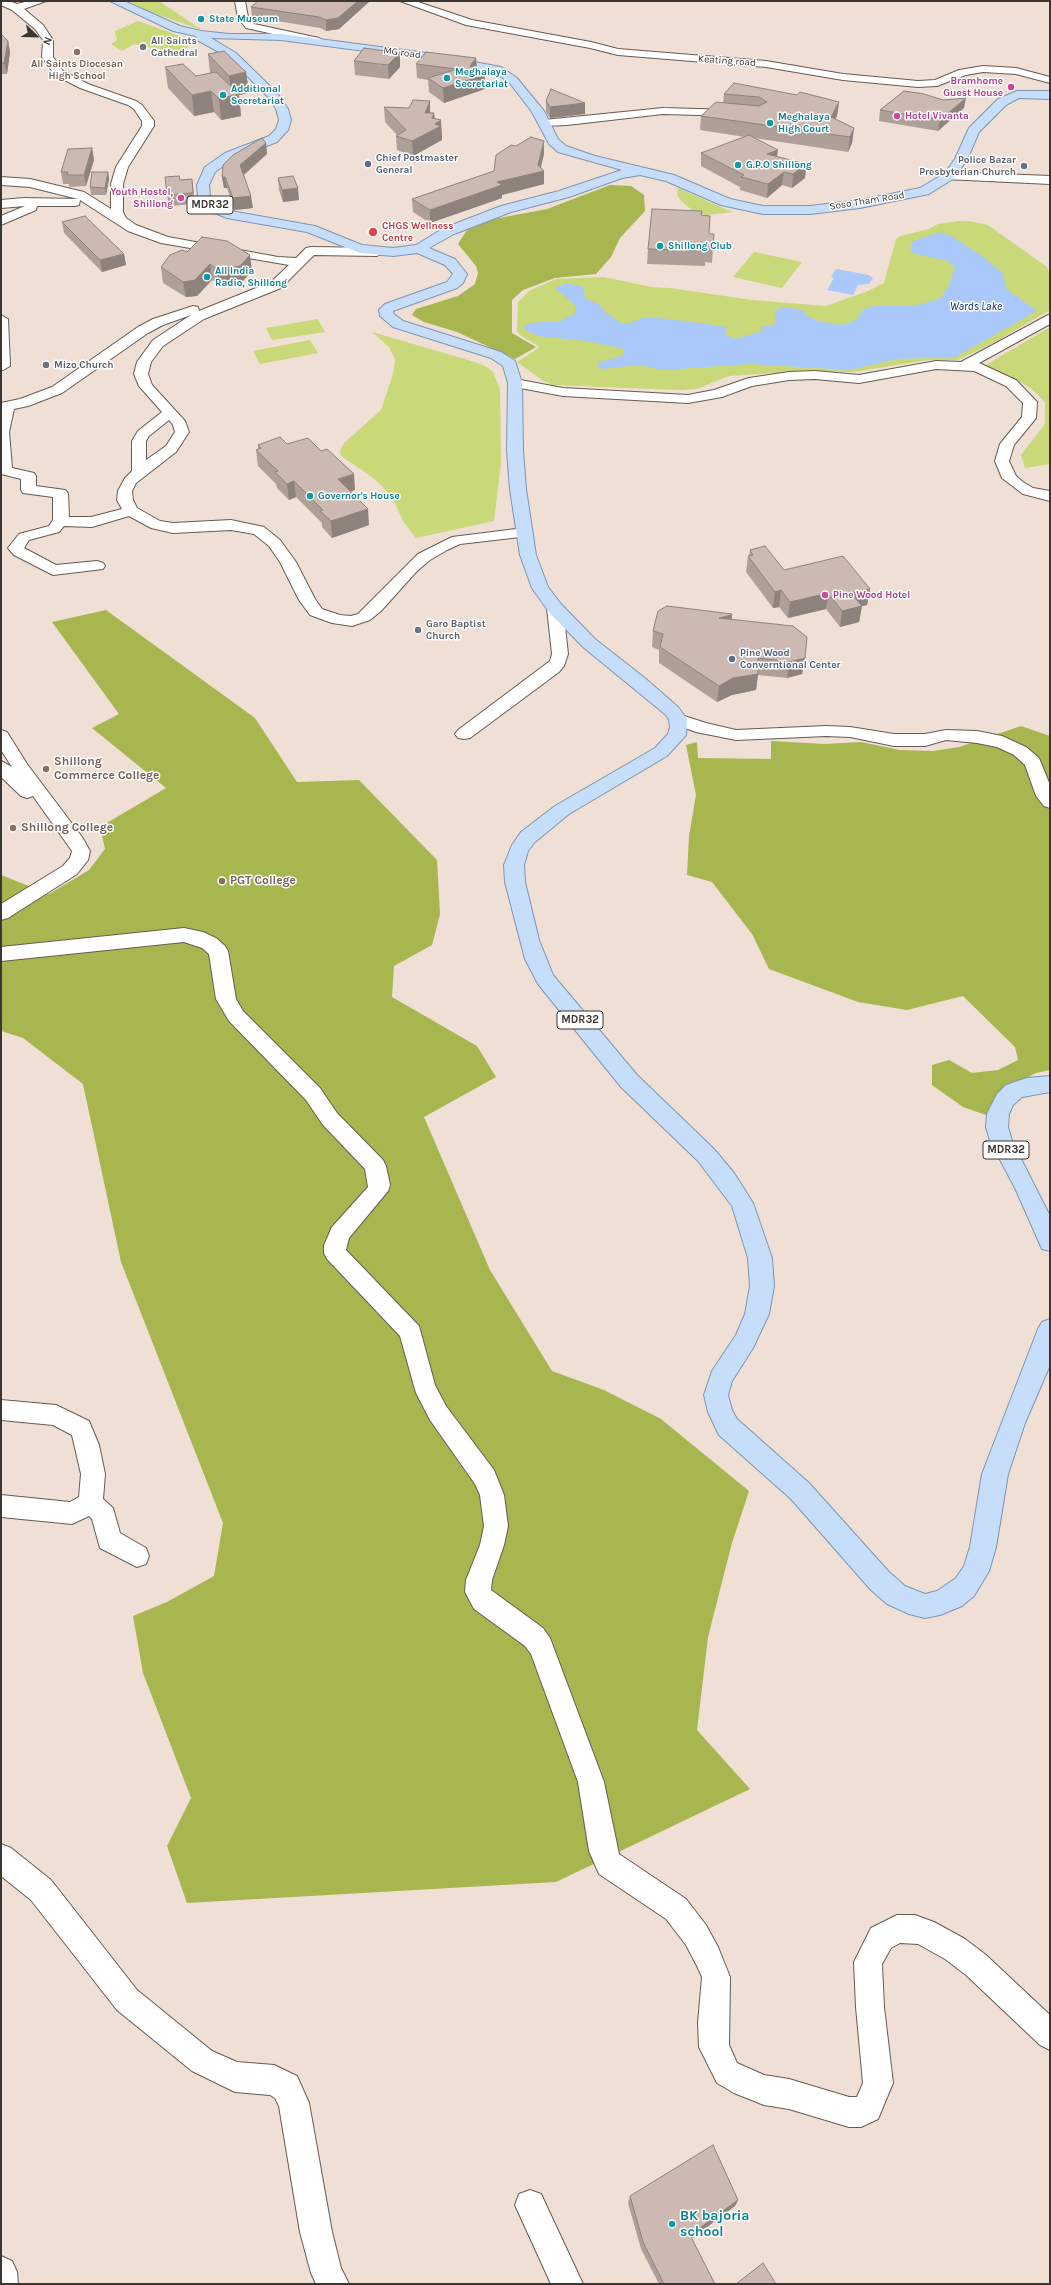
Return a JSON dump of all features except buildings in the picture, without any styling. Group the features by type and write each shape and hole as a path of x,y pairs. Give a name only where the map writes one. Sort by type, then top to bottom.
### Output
{"main road":[{"name":"MG road","path":"116,1 177,29 214,36 281,37 324,42 426,56 497,69 514,80 538,110 556,145 572,153 652,174"},
{"name":"MDR32","path":"177,29 226,50 273,96 282,109 284,125 280,134 273,139 229,156 212,166 203,184 204,197 210,206 226,214 310,229 326,234 349,246 377,252 419,248 450,262 460,274 458,280 452,285 390,307 386,310 387,316 398,324 481,350 506,360 510,364 515,382 515,454 524,533 528,555 540,588 555,608 589,643 640,683 672,711 678,719 679,727 677,735 672,743 661,752 562,810 528,837 518,850 514,866 515,882 529,940 535,959 545,979 629,1081 706,1155 742,1203 760,1258 762,1286 757,1314 745,1341 721,1378 716,1395 720,1412 728,1427 800,1491 880,1581 896,1595 909,1602 925,1606 940,1603 953,1597 964,1587 976,1571 983,1547 995,1474 1013,1423 1044,1360 1050,1330"},
{"path":"226,50 234,43 247,36"},
{"name":"Soso Tham Road","path":"652,174 684,183 738,206 781,211 810,210 892,199 924,191 949,176 961,160 970,142 973,131 1009,98 1028,94 1050,96"},
{"path":"970,142 985,135 1016,105 1032,102 1050,103"},
{"path":"572,153 596,166 603,175 600,181"},
{"path":"419,248 449,231 492,213 528,202 564,194 620,174 652,174"},
{"name":"MDR32","path":"1050,1084 1026,1086 1014,1091 1005,1100 998,1114 997,1127 1001,1141 1030,1195 1050,1242"}],"street":[{"path":"16,8 41,1"},
{"path":"240,1 240,8 245,23 250,26 324,42"},
{"name":"Keating road","path":"405,1 470,23 591,45 618,52 766,64 843,77 911,84 937,83 963,72 983,68 1020,71 1050,80"},
{"path":"1,2 16,8 39,27 48,40 47,57 59,73 84,86 132,103 141,110 148,121 148,126 122,167 117,184 117,212 121,220 132,228"},
{"path":"1,2 3,7 1,11"},
{"path":"544,123 567,122 663,111 705,111 746,115"},
{"path":"949,176 1050,180"},
{"path":"1,181 30,183 83,196 132,228 165,240 278,261 300,262"},
{"path":"1,204 60,202 96,205"},
{"path":"1,221 23,210 60,202"},
{"path":"310,229 308,241 311,251"},
{"path":"377,252 311,251 279,283 262,292 199,316 176,329 158,344 144,362 142,374 146,386 172,413 180,424 182,432 178,442 171,449 139,472 130,481 125,491 125,500 131,511 156,525 173,528 231,525 259,530 275,543 288,562 307,600 316,612 338,620 352,621 364,617 375,608 390,589 411,568 424,557 442,547 457,540 524,533"},
{"path":"97,566 53,570 18,552 16,548 24,537 54,530 61,520 60,493 28,490 29,476 4,471 2,432 4,407 38,399 57,390 142,330 158,322 194,309 262,292"},
{"path":"966,365 1050,318"},
{"path":"1,320 3,366"},
{"path":"515,382 563,392 688,399 712,395 749,382 789,376 817,375 859,379 925,366 966,365 986,370 1011,383 1030,402 1031,410 1029,418 1006,444 1002,461 1009,478 1018,485 1028,490 1050,496"},
{"path":"139,472 139,450 141,437 151,426 172,413"},
{"path":"61,520 71,523 87,523 131,511"},
{"path":"464,734 556,665 560,654 555,608"},
{"path":"678,719 702,728 736,735 826,731 850,732 894,740 925,740 946,735 976,737 1002,742 1020,751 1033,762 1045,796 1050,802"},
{"path":"1,736 29,780 79,847 79,860 64,875 1,913"},
{"path":"1,767 39,803 55,813"},
{"path":"1,954 112,944 184,935 196,937 209,943 218,951 226,999 236,1016 313,1094 330,1119 375,1166 379,1185 377,1191 340,1233 335,1245 336,1253 411,1333 424,1386 438,1413 485,1478 492,1495 496,1526 492,1544 479,1580 478,1592 483,1601 534,1637 541,1647 591,1782 603,1851 609,1864 630,1880 662,1898 676,1909 696,1935 708,1957 716,1977 713,2023 714,2047 727,2073 744,2083 764,2090 789,2094 849,2112 861,2112 867,2108 873,2098 878,2083 870,2007 868,1962 881,1938 897,1929 915,1929 924,1932 955,1949 976,1965 1050,2035"},
{"path":"1,1410 56,1415 81,1428 87,1445 93,1474 93,1491 90,1504"},
{"path":"1,1506 72,1513 90,1504"},
{"path":"90,1504 100,1510 104,1516 109,1540 137,1556"},
{"path":"1,1858 41,1890 127,2000 202,2061 235,2077 274,2080 286,2087 294,2103 316,2232 327,2273 333,2284"},
{"path":"530,2204 567,2284"},
{"path":"1,2272 2,2284"}],"green space":[{"path":"129,1 159,1 202,30 145,10"},
{"path":"138,21 191,40 188,47 182,52 171,55 164,54 164,50 134,44 122,51 111,44 117,40 115,31"},
{"path":"610,185 631,186 644,195 645,211 620,238 611,257 596,274 555,278 523,290 512,300 512,333 536,347 515,359 457,332 424,322 412,315 416,309 458,296 475,284 478,273 476,266 458,244 467,230 494,219 547,209"},
{"path":"678,188 732,212 707,215 693,211 680,200 677,194"},
{"path":"969,221 988,225 1047,267 1050,275 1050,310 993,343 958,360 929,360 853,372 807,371 729,376 697,389 680,390 553,385 542,380 517,362 540,347 520,335 517,331 518,302 529,291 556,279 604,277 651,287 670,288 752,300 826,306 868,291 884,283 896,239 901,236 929,229 938,224"},
{"path":"754,252 802,262 782,288 733,277"},
{"path":"318,319 325,332 272,340 266,328"},
{"path":"1050,327 1050,464 1025,468 1021,455 1045,424 1045,402 1033,390 1012,377 984,366"},
{"path":"372,332 475,362 487,367 493,372 500,389 501,463 494,521 416,538 403,521 394,501 383,487 372,477 341,456 340,450 344,443 381,410 393,374 395,360 389,347"},
{"path":"310,340 318,353 260,364 253,351"},
{"path":"106,610 255,718 297,782 359,780 437,860 440,914 432,945 394,966 392,997 477,1046 496,1077 424,1117 490,1270 552,1371 604,1390 661,1419 749,1491 732,1543 708,1637 697,1730 750,1789 556,1882 187,1903 167,1846 191,1798 143,1673 133,1616 167,1602 214,1576 223,1523 121,1262 83,1084 23,1038 1,1031 1,875 49,894 89,870 105,849 100,827 166,788 92,728 119,714 52,622"},
{"path":"1021,726 1050,736 1050,1070 1036,1073 1012,1085 989,1116 963,1107 932,1085 932,1065 949,1060 972,1073 998,1070 1018,1060 1015,1047 963,996 907,1010 858,1002 769,969 752,934 712,882 687,875 689,836 696,795 686,745 697,742 698,758 771,759 771,741 825,744 861,742 900,750 933,751 959,747"}],"water":[{"name":"Wards Lake","path":"940,232 953,237 985,258 1003,274 1006,288 1037,311 955,357 897,359 849,370 750,364 662,370 640,365 602,369 597,366 598,363 623,355 624,349 587,341 538,336 525,330 524,327 529,323 560,321 574,314 576,310 575,305 555,288 566,283 581,286 584,289 585,298 600,305 604,311 621,323 630,323 643,318 658,318 701,323 727,327 726,335 735,339 763,331 760,327 773,325 775,323 775,311 783,307 802,310 809,317 818,321 840,325 849,323 856,320 861,312 866,308 874,306 917,305 940,299 949,285 955,268 948,261 912,253 910,249 913,241"},
{"path":"836,269 869,275 873,278 869,284 858,285 853,295 827,290 834,278 831,277"}],"place":[{"name":"State Museum","path":"201,19"},
{"name":"All Saints Cathedral","path":"143,47"},
{"name":"All Saints Diocesan High School","path":"77,52"},
{"name":"Meghalaya Secretariat","path":"447,78"},
{"name":"Bramhome Guest House","path":"1011,87"},
{"name":"Additional Secretariat","path":"223,95"},
{"name":"Hotel Vivanta","path":"897,116"},
{"name":"Meghalaya High Court","path":"770,123"},
{"name":"Chief Postmaster General","path":"368,164"},
{"name":"G.P.O Shillong","path":"738,165"},
{"name":"Police Bazar Presbyterian Church","path":"1024,166"},
{"name":"Youth Hostel, Shillong","path":"181,198"},
{"name":"CHGS Wellness Centre","path":"373,232"},
{"name":"Shillong Club","path":"660,246"},
{"name":"All India Radio, Shillong","path":"207,277"},
{"name":"Mizo Church","path":"46,365"},
{"name":"Governor's House","path":"310,496"},
{"name":"Pine Wood Hotel","path":"825,595"},
{"name":"Garo Baptist Church","path":"418,630"},
{"name":"Pine Wood Converntional Center","path":"732,659"},
{"name":"Shillong Commerce College","path":"46,769"},
{"name":"Shillong College","path":"13,828"},
{"name":"PGT College","path":"222,881"},
{"name":"BK bajoria school","path":"672,2224"}]}
